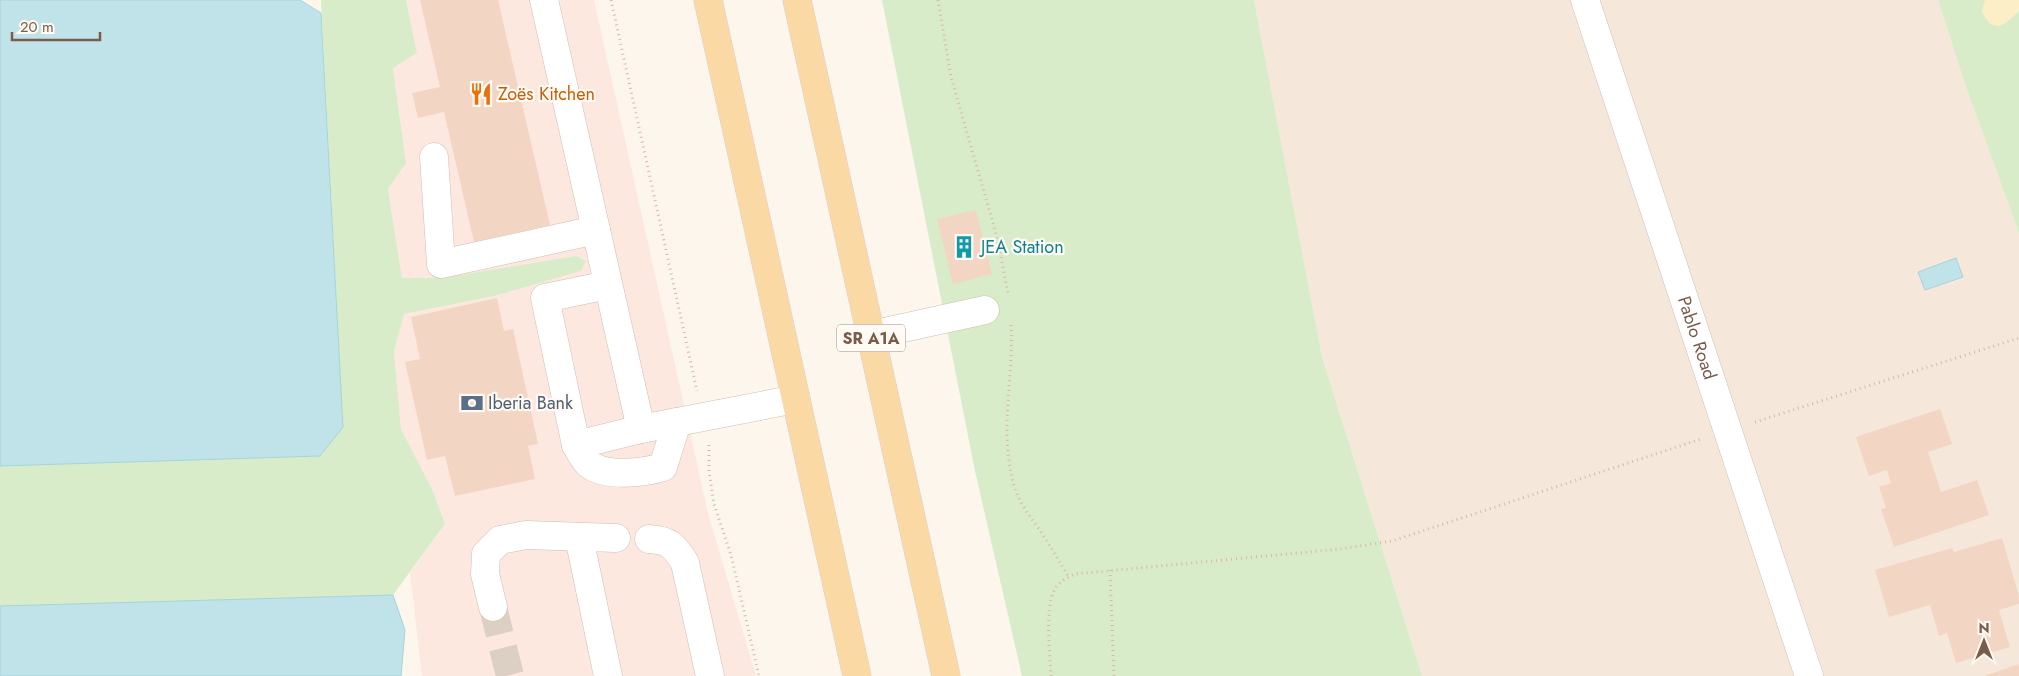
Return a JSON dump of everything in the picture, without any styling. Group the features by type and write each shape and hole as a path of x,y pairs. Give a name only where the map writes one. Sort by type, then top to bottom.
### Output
{"main road":[{"path":"708,0 857,676"},
{"name":"SR A1A","path":"797,0 946,676"}],"street":[{"path":"544,0 641,430"},
{"name":"Pablo Road","path":"1585,0 1808,676"},
{"path":"434,157 441,264 596,230"},
{"path":"608,285 545,298 576,445 588,464 603,472 648,471 663,467 677,422"},
{"path":"871,335 985,310"},
{"path":"576,445 704,416 796,399"},
{"path":"493,607 486,574 486,554 500,540 526,536 616,538"},
{"path":"579,537 608,676"},
{"path":"649,539 662,539 677,549 684,563 710,676"}],"path":[{"path":"611,0 692,373 708,434 709,471 714,504 731,555 759,676"},
{"path":"1051,676 1049,618 1053,591 1063,580 1075,574 1340,549 1392,541 1728,430 2019,338"},
{"path":"1110,570 1114,676"}],"shaded area":[{"path":"406,0 594,0 708,513 756,676 422,676 410,573 445,524 433,491 401,429 394,352 404,314 494,296 581,271 442,278 402,278 388,189 406,163 393,68 417,53"},
{"path":"1254,0 1938,0 1965,84 2019,233 2019,676 1422,676 1322,357"}],"green space":[{"path":"321,0 406,0 417,53 393,68 406,163 388,189 402,278 442,278 576,256 586,261 581,271 494,296 404,314 394,352 401,429 433,491 445,524 393,595 0,606 0,466 320,456 343,427"},
{"path":"882,0 1254,0 1322,357 1422,676 1022,676 975,471"},
{"path":"1938,0 2019,0 2019,233 1965,84"}],"sand":[{"path":"1985,0 2019,0 2019,11 2004,24 1994,26 1986,19 1982,11"}],"water":[{"path":"0,0 300,0 321,13 343,427 320,456 0,466"},
{"path":"1956,258 1963,277 1925,290 1918,272"},
{"path":"393,595 405,630 401,676 0,676 0,606"}],"building":[{"path":"420,0 498,0 550,225 474,242 444,112 418,118 412,93 440,87"},
{"name":"JEA Station","path":"976,210 992,274 953,284 937,219"},
{"name":"Iberia Bank","path":"497,298 504,331 513,329 538,444 528,446 535,479 455,496 445,456 427,460 405,362 420,359 411,317"},
{"path":"1940,409 1952,444 1928,452 1941,492 1977,480 1989,515 1894,547 1881,509 1886,508 1879,487 1891,483 1887,470 1869,476 1856,437"},
{"path":"2002,538 2019,596 2019,604 1999,610 2010,647 1956,663 1947,633 1939,636 1930,605 1889,617 1875,570 1952,548 1954,552"},
{"path":"2019,664 2019,676 1984,676"}],"tunnel":[{"path":"493,607 510,676"}],"place":[{"name":"Zoës Kitchen","path":"481,94"},
{"name":"JEA Station","path":"964,247"},
{"name":"Iberia Bank","path":"472,403"}]}
